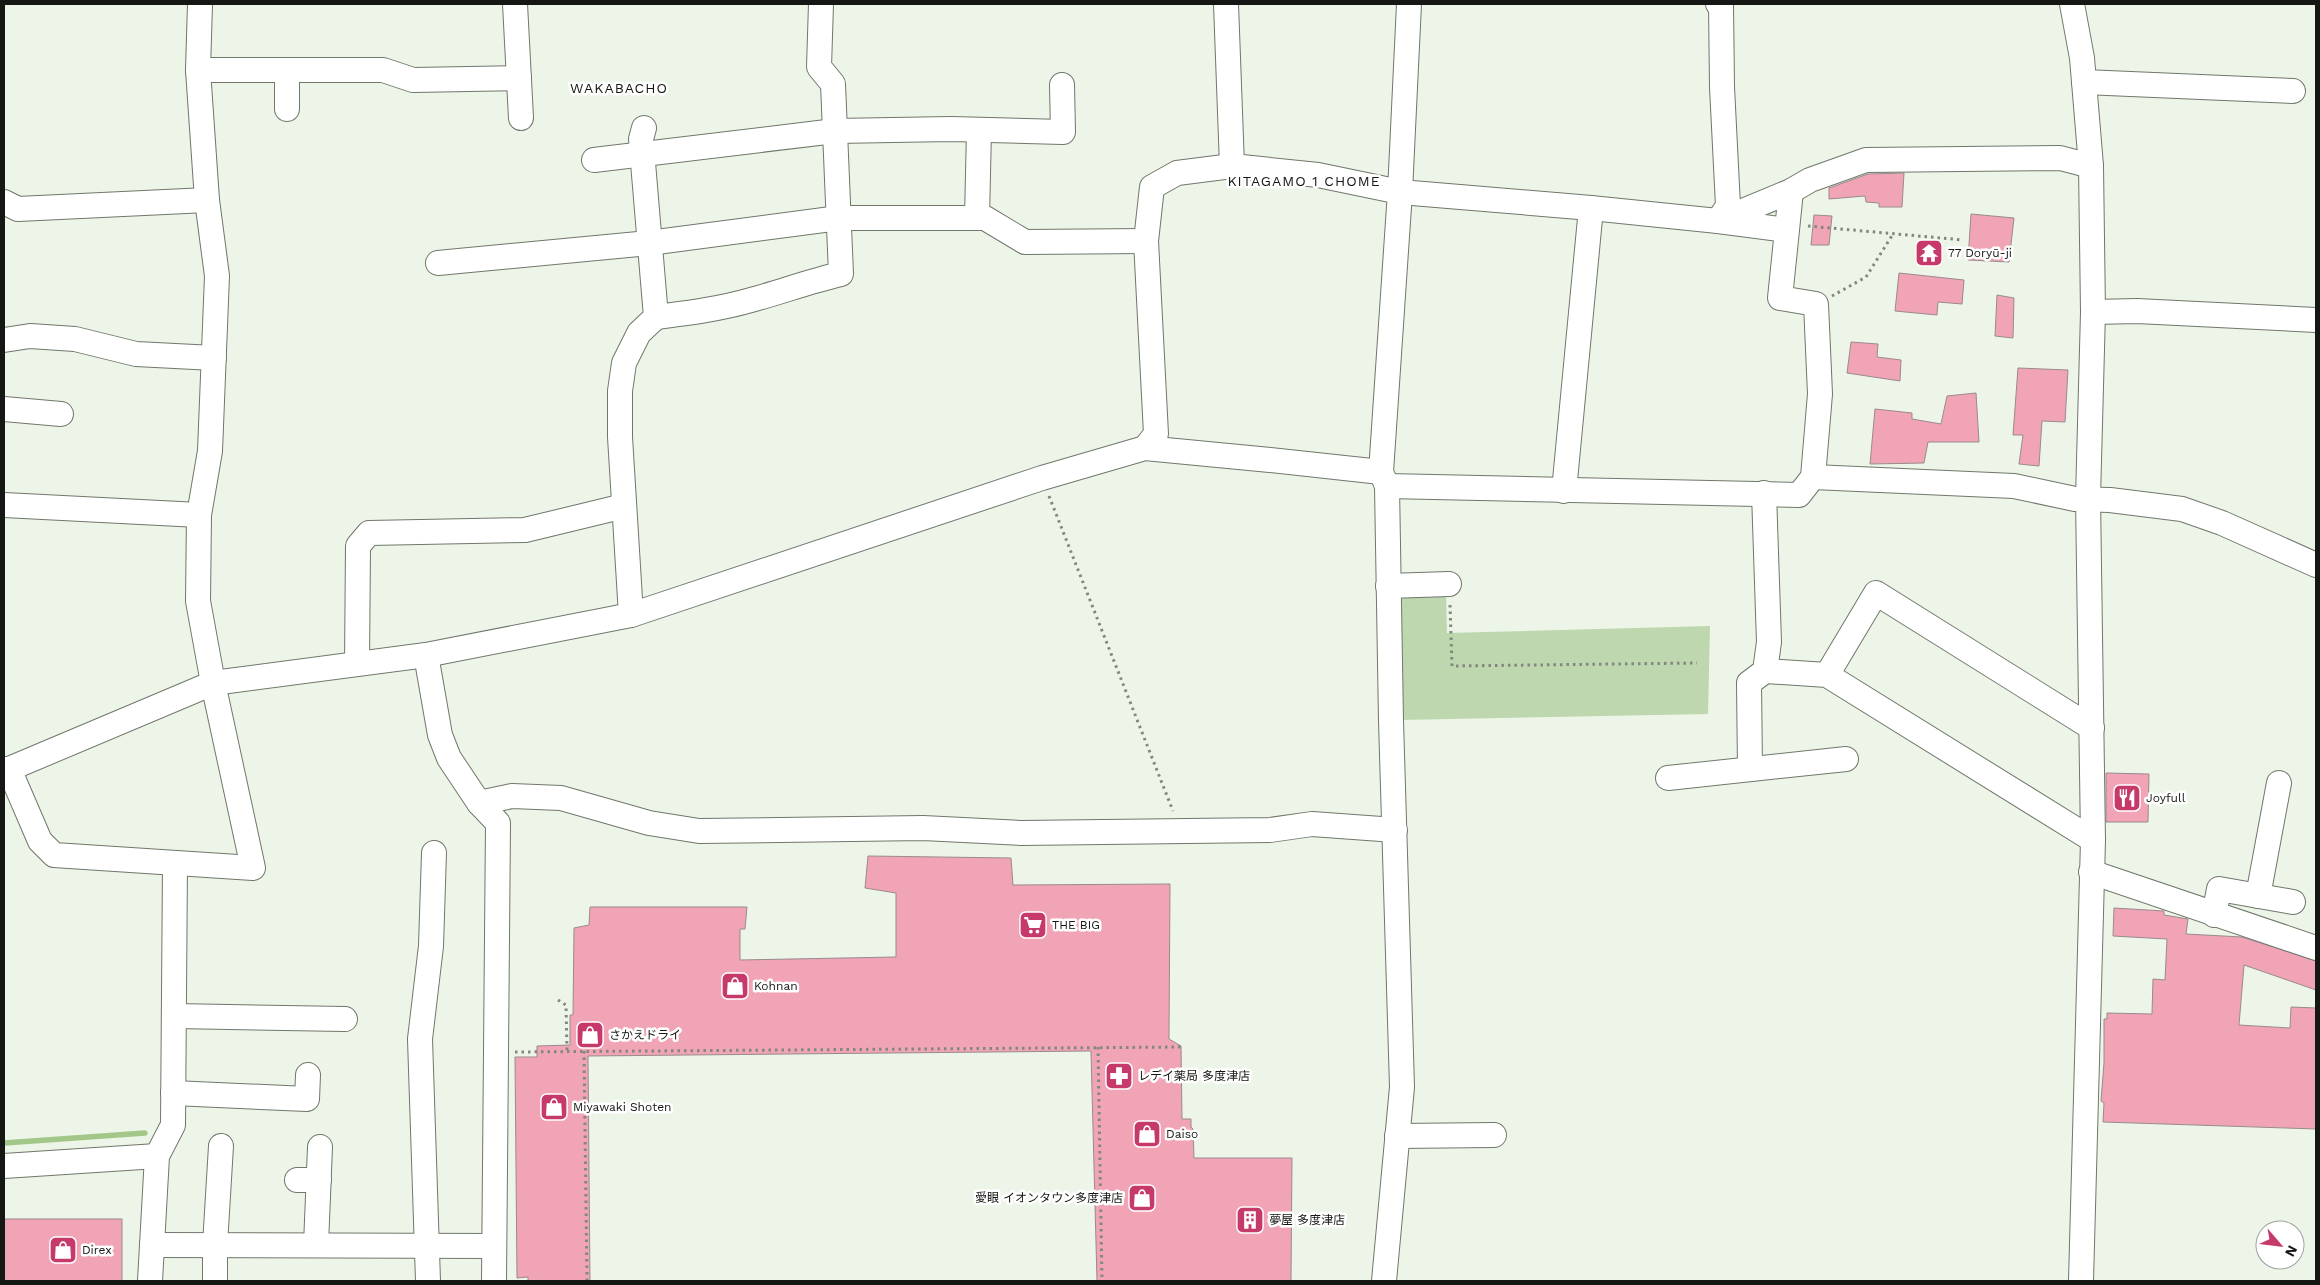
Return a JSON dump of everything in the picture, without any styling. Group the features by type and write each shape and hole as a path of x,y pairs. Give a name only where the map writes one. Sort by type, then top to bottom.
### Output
{"street":[{"path":"200,4 198,70 207,200 217,276 210,451 199,515 198,601 213,683 253,868 54,855 40,840 6,769 213,683 426,655 631,614 1042,478 1145,448 1270,460 1384,479 1564,491 1800,495 1813,477 1820,394 1816,304 1780,298 1791,191"},
{"path":"515,4 521,118"},
{"path":"631,614 620,437 620,392 624,364 639,333 656,317 694,312 751,300 840,274 833,84 819,67 821,4"},
{"path":"1226,4 1232,166"},
{"path":"1384,1281 1402,1087 1384,479 1409,4"},
{"path":"1718,4 1721,5 1722,87 1728,206 1718,221"},
{"path":"2072,4 2084,82 2091,166 2093,312 2088,498 2093,840 2081,1281"},
{"path":"198,70 383,70 414,80 519,78"},
{"path":"287,70 287,109"},
{"path":"2084,82 2293,91"},
{"path":"594,160 835,131 978,130 1063,132 1062,85"},
{"path":"644,128 641,139 656,317"},
{"path":"977,218 978,130"},
{"path":"1718,221 1791,191 1810,180 1866,160 2060,158 2091,166"},
{"path":"1145,448 1156,434 1146,241 1152,187 1177,173 1232,166 1318,175 1400,192 1591,208 1786,230"},
{"path":"4,202 18,209 207,200"},
{"path":"1564,491 1591,208"},
{"path":"438,263 649,243 839,218 985,218 1025,242 1146,241"},
{"path":"2093,312 2137,311 2316,320"},
{"path":"4,340 30,336 75,339 136,354 214,358"},
{"path":"4,410 61,414"},
{"path":"1813,477 2014,486 2075,499 2088,498 2182,509 2222,523 2316,565"},
{"path":"1764,493 1769,642 1765,672"},
{"path":"4,505 199,515"},
{"path":"357,664 358,546 369,533 525,530 624,506"},
{"path":"1388,586 1449,584"},
{"path":"1827,674 1876,593 2092,728"},
{"path":"426,655 440,735 450,758 479,803 498,823 494,1281"},
{"path":"1750,769 1750,683 1765,672 1827,674 2093,840"},
{"path":"1668,778 1846,759"},
{"path":"2258,896 2280,783"},
{"path":"479,803 512,796 561,798 649,823 699,831 923,828 1020,833 1270,830 1312,824 1395,830"},
{"path":"428,1281 420,1039 431,946 434,854"},
{"path":"150,1281 157,1156 173,1124 175,863"},
{"path":"2091,872 2316,948"},
{"path":"2214,915 2219,889 2293,902"},
{"path":"174,1016 345,1019"},
{"path":"173,1093 307,1098 308,1076"},
{"path":"1397,1136 1494,1135"},
{"path":"215,1281 214,1245 221,1146"},
{"path":"316,1245 308,1180 320,1147"},
{"path":"4,1166 157,1156"},
{"path":"152,1245 493,1246"}],"path":[{"path":"1786,230 1806,226 1962,240"},
{"path":"1816,304 1866,277 1893,234"},
{"path":"1042,478 1180,831"},
{"path":"1449,584 1452,666 1697,663"},
{"path":"558,1000 566,1005 567,1051"},
{"path":"566,1012 573,1012"},
{"path":"1098,1047 1102,1281"},
{"path":"496,1052 1184,1047"},
{"path":"584,1051 587,1281"}],"green space":[{"path":"1397,595 1446,596 1447,633 1710,626 1708,714 1399,720"}],"building":[{"path":"1904,173 1902,207 1879,207 1879,203 1866,202 1865,196 1829,199 1829,188 1868,174"},
{"path":"1971,214 2014,218 2009,262 1968,260"},
{"path":"1814,215 1832,216 1829,245 1811,245"},
{"path":"1899,273 1964,280 1962,304 1938,302 1937,315 1895,311"},
{"path":"1997,295 2014,298 2013,338 1995,336"},
{"path":"1851,342 1878,344 1877,357 1901,360 1900,381 1847,373"},
{"path":"2018,368 2068,370 2065,422 2042,421 2039,466 2019,464 2023,435 2013,435"},
{"path":"1976,393 1979,442 1928,442 1924,463 1870,464 1875,409 1912,413 1912,419 1941,424 1947,396"},
{"name":"Joyfull","path":"2106,773 2149,774 2148,822 2106,822"},
{"path":"868,856 1011,858 1013,885 1170,884 1169,1039 1181,1046 1182,1119 1191,1119 1194,1158 1292,1158 1291,1281 1097,1281 1091,1051 588,1056 590,1281 528,1281 528,1277 517,1278 515,1057 537,1057 537,1046 570,1045 570,1015 573,1015 574,928 589,925 590,907 747,907 745,929 740,929 740,960 896,957 896,893 865,888"},
{"path":"2114,908 2164,911 2164,915 2188,919 2186,934 2242,937 2316,961 2316,990 2244,965 2239,1025 2290,1028 2291,1007 2316,1008 2316,1129 2103,1122 2104,1103 2101,1101 2104,1063 2104,1019 2107,1019 2107,1013 2152,1014 2153,979 2165,980 2167,939 2113,936"},
{"name":"Direx","path":"4,1219 122,1219 122,1281 4,1281"}],"waterway":[{"path":"4,1143 145,1133"}],"place":[{"name":"77 Doryū-ji","path":"1929,253"},
{"name":"Joyfull","path":"2127,798"},
{"name":"THE BIG","path":"1033,925"},
{"name":"Kohnan","path":"735,986"},
{"name":"さかえドライ","path":"590,1035"},
{"name":"レデイ薬局 多度津店","path":"1119,1076"},
{"name":"Miyawaki Shoten","path":"554,1107"},
{"name":"Daiso","path":"1147,1134"},
{"name":"愛眼 イオンタウン多度津店","path":"1142,1198"},
{"name":"夢屋 多度津店","path":"1250,1220"},
{"name":"Direx","path":"63,1250"}],"district":[{"name":"WAKABACHO","path":"619,88"},
{"name":"KITAGAMO 1 CHOME","path":"1304,181"}]}
